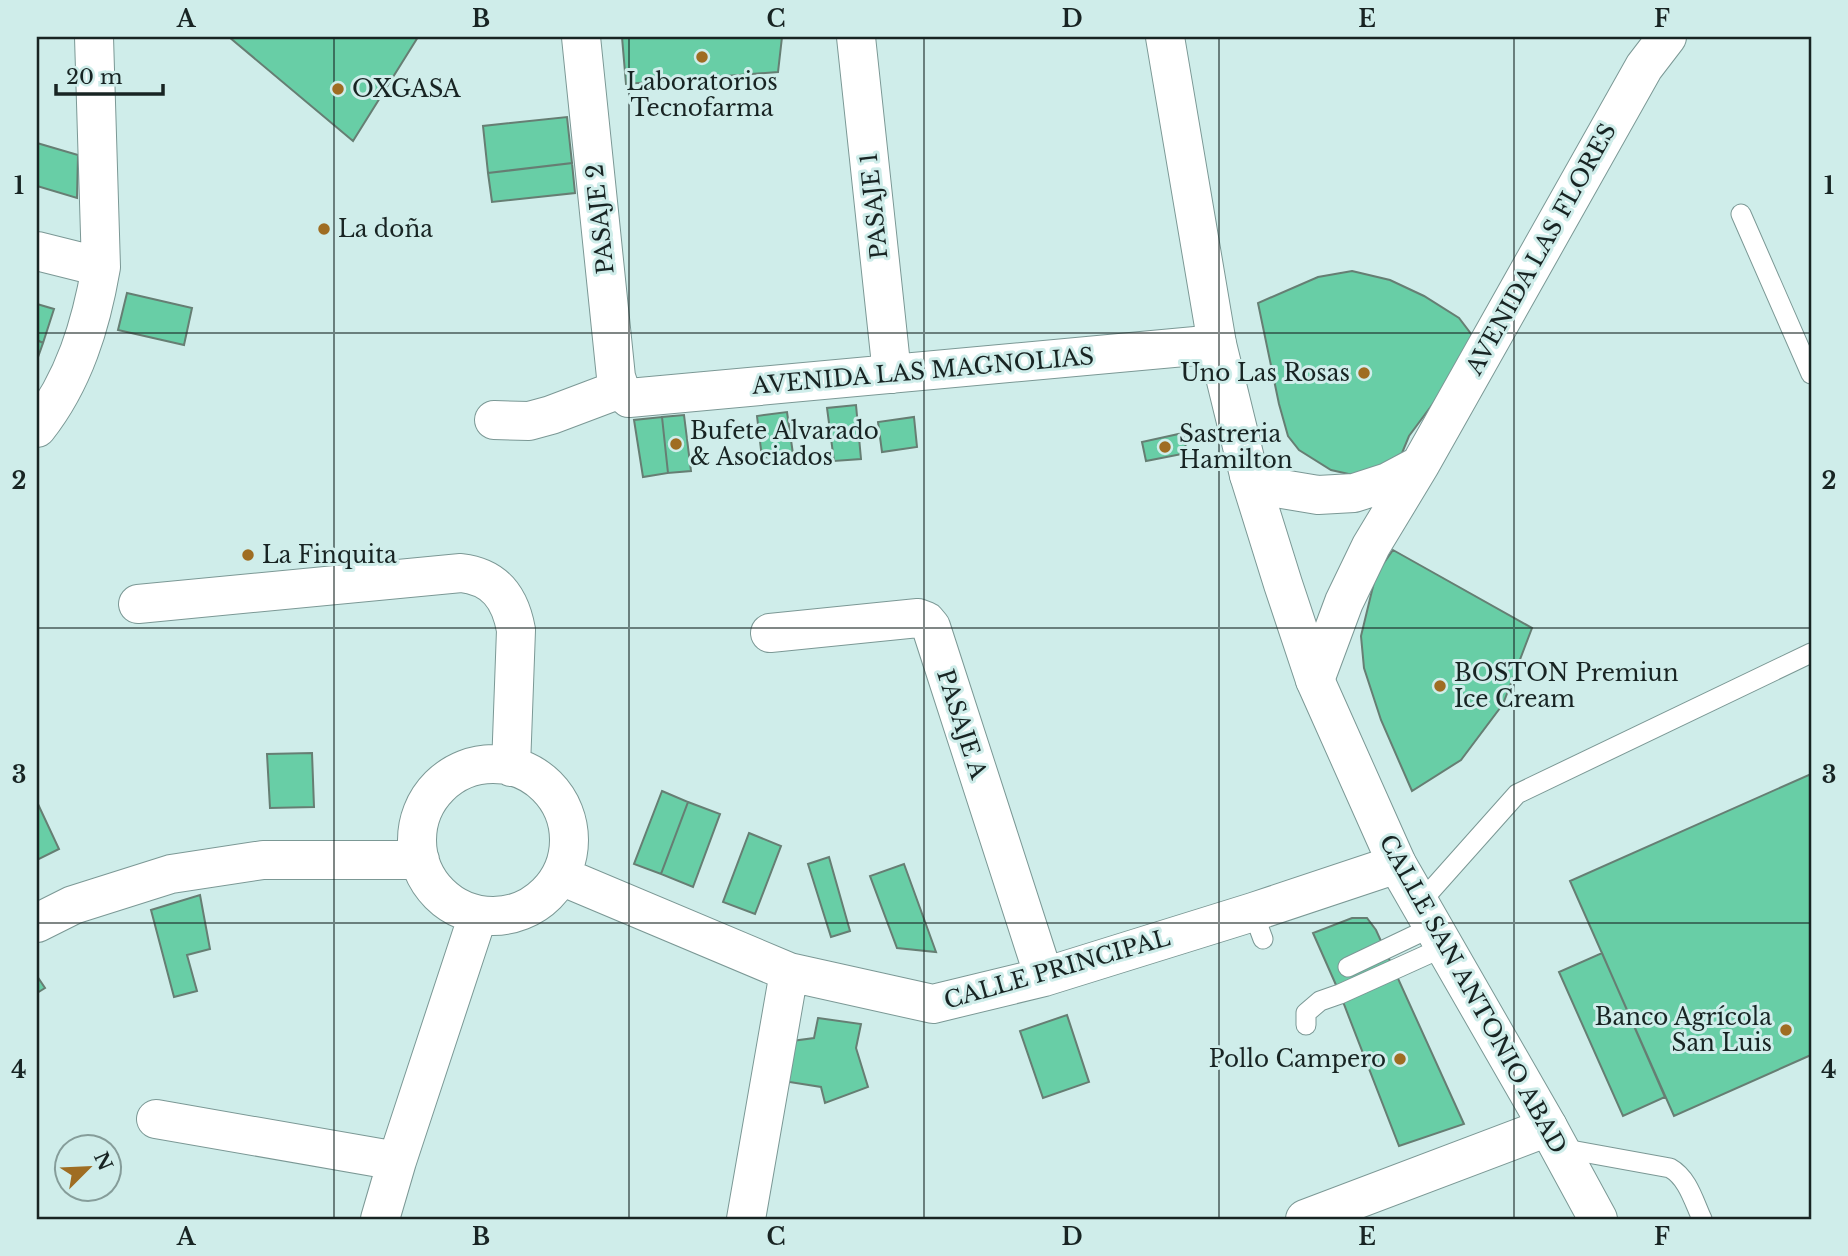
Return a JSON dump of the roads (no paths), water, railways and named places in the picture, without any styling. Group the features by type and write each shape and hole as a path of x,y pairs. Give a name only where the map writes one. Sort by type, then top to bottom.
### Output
{"street":[{"path":"37,428 65,386 77,358 95,303 101,267 94,37"},
{"name":"PASAJE 2","path":"581,37 616,377 624,393"},
{"name":"PASAJE 1","path":"856,37 892,374"},
{"name":"CALLE SAN ANTONIO ABAD","path":"1165,37 1217,344 1249,475 1315,680 1397,864 1598,1219"},
{"name":"AVENIDA LAS FLORES","path":"1315,680 1344,602 1371,546 1420,465 1644,67 1667,37"},
{"path":"37,251 101,267"},
{"name":"AVENIDA LAS MAGNOLIAS","path":"494,420 529,421 624,393 892,374 1217,344"},
{"path":"1249,475 1282,489 1318,495 1354,493 1388,482 1420,465"},
{"path":"138,604 473,574 493,584 506,599 514,619 516,630 512,766"},
{"name":"PASAJE A","path":"770,633 918,618 931,627 1044,977"},
{"path":"480,765 512,766 533,775 548,787 559,802 567,820 568,858 561,876 540,901 510,915 478,915 448,901 435,889 420,860 419,824 434,791 448,779 463,770 480,765"},
{"path":"37,923 73,905 171,874 263,860 420,860"},
{"name":"CALLE PRINCIPAL","path":"561,876 789,972 933,1004 1258,926 1397,864"},
{"path":"380,1219 478,915"},
{"path":"746,1219 789,972"},
{"path":"156,1119 397,1161"},
{"path":"1305,1219 1554,1138"}],"lane":[{"path":"1741,214 1811,373"},
{"path":"1306,1024 1306,1013 1320,1001 1340,994 1432,926 1517,794 1811,653"},
{"path":"1348,967 1432,926"},
{"path":"1554,1138 1671,1168 1684,1180 1702,1219"}],"place":[{"name":"Laboratorios Tecnofarma","path":"702,57"},
{"name":"OXGASA","path":"338,89"},
{"name":"La doña","path":"324,229"},
{"name":"Uno Las Rosas","path":"1364,373"},
{"name":"Bufete Alvarado & Asociados","path":"676,444"},
{"name":"Sastreria Hamilton","path":"1165,447"},
{"name":"La Finquita","path":"248,555"},
{"name":"BOSTON Premiun Ice Cream","path":"1440,686"},
{"name":"Banco Agrícola San Luis","path":"1786,1030"},
{"name":"Pollo Campero","path":"1400,1059"}]}
